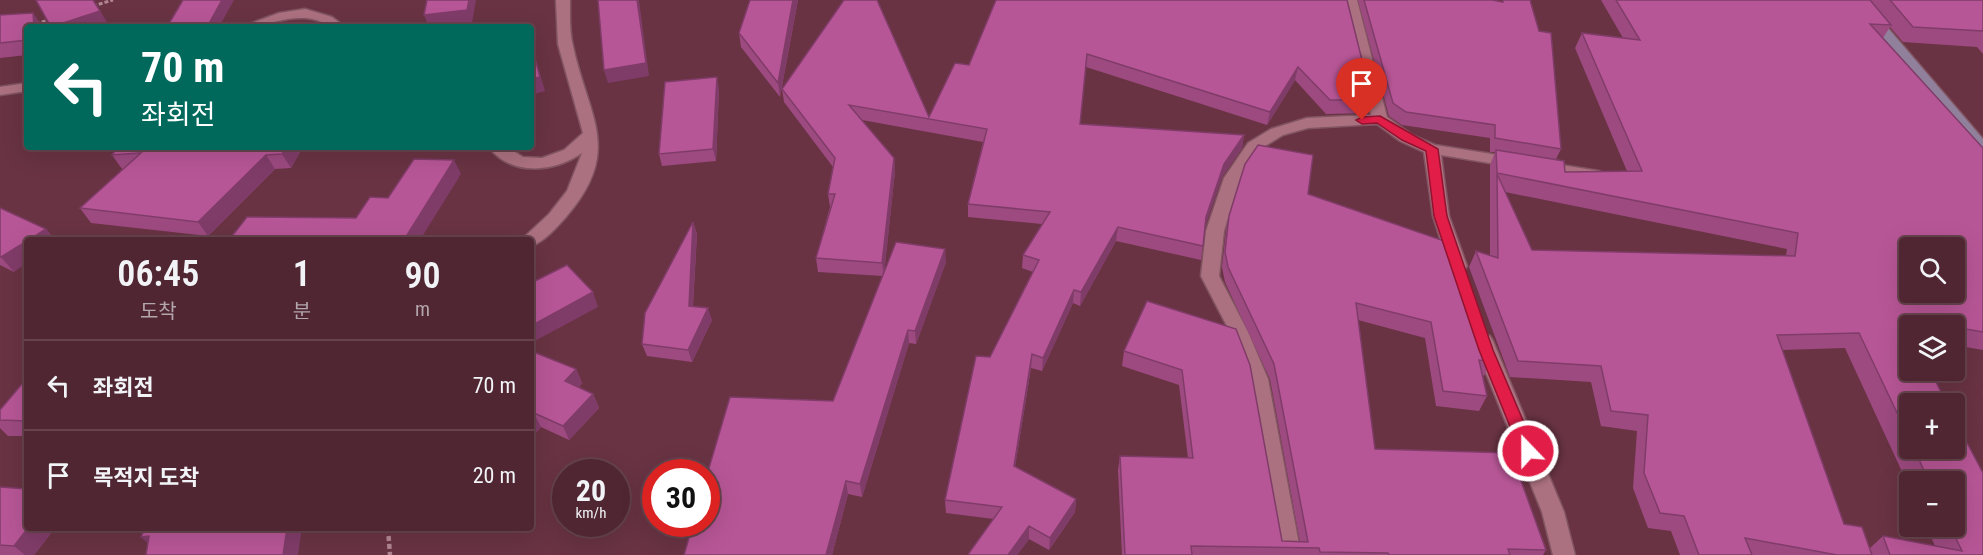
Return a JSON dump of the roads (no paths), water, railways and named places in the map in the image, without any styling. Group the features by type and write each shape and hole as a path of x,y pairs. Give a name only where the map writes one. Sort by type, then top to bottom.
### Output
{"street":[{"path":"534,237 546,227 578,190 592,156 591,133 565,44 563,0"},
{"path":"1857,0 1983,149"},
{"path":"1346,2 1380,119 1406,138 1432,149 1610,178"},
{"path":"258,24 296,12 323,16 334,24"},
{"path":"0,92 24,88"},
{"path":"1290,555 1257,379 1239,332 1209,276 1215,231 1232,178 1254,146 1277,132 1306,123 1380,119"},
{"path":"501,150 520,162 546,162 568,157 582,146 591,133"},
{"path":"1432,149 1441,216 1463,283"},
{"path":"1478,327 1553,512 1564,555"}]}
